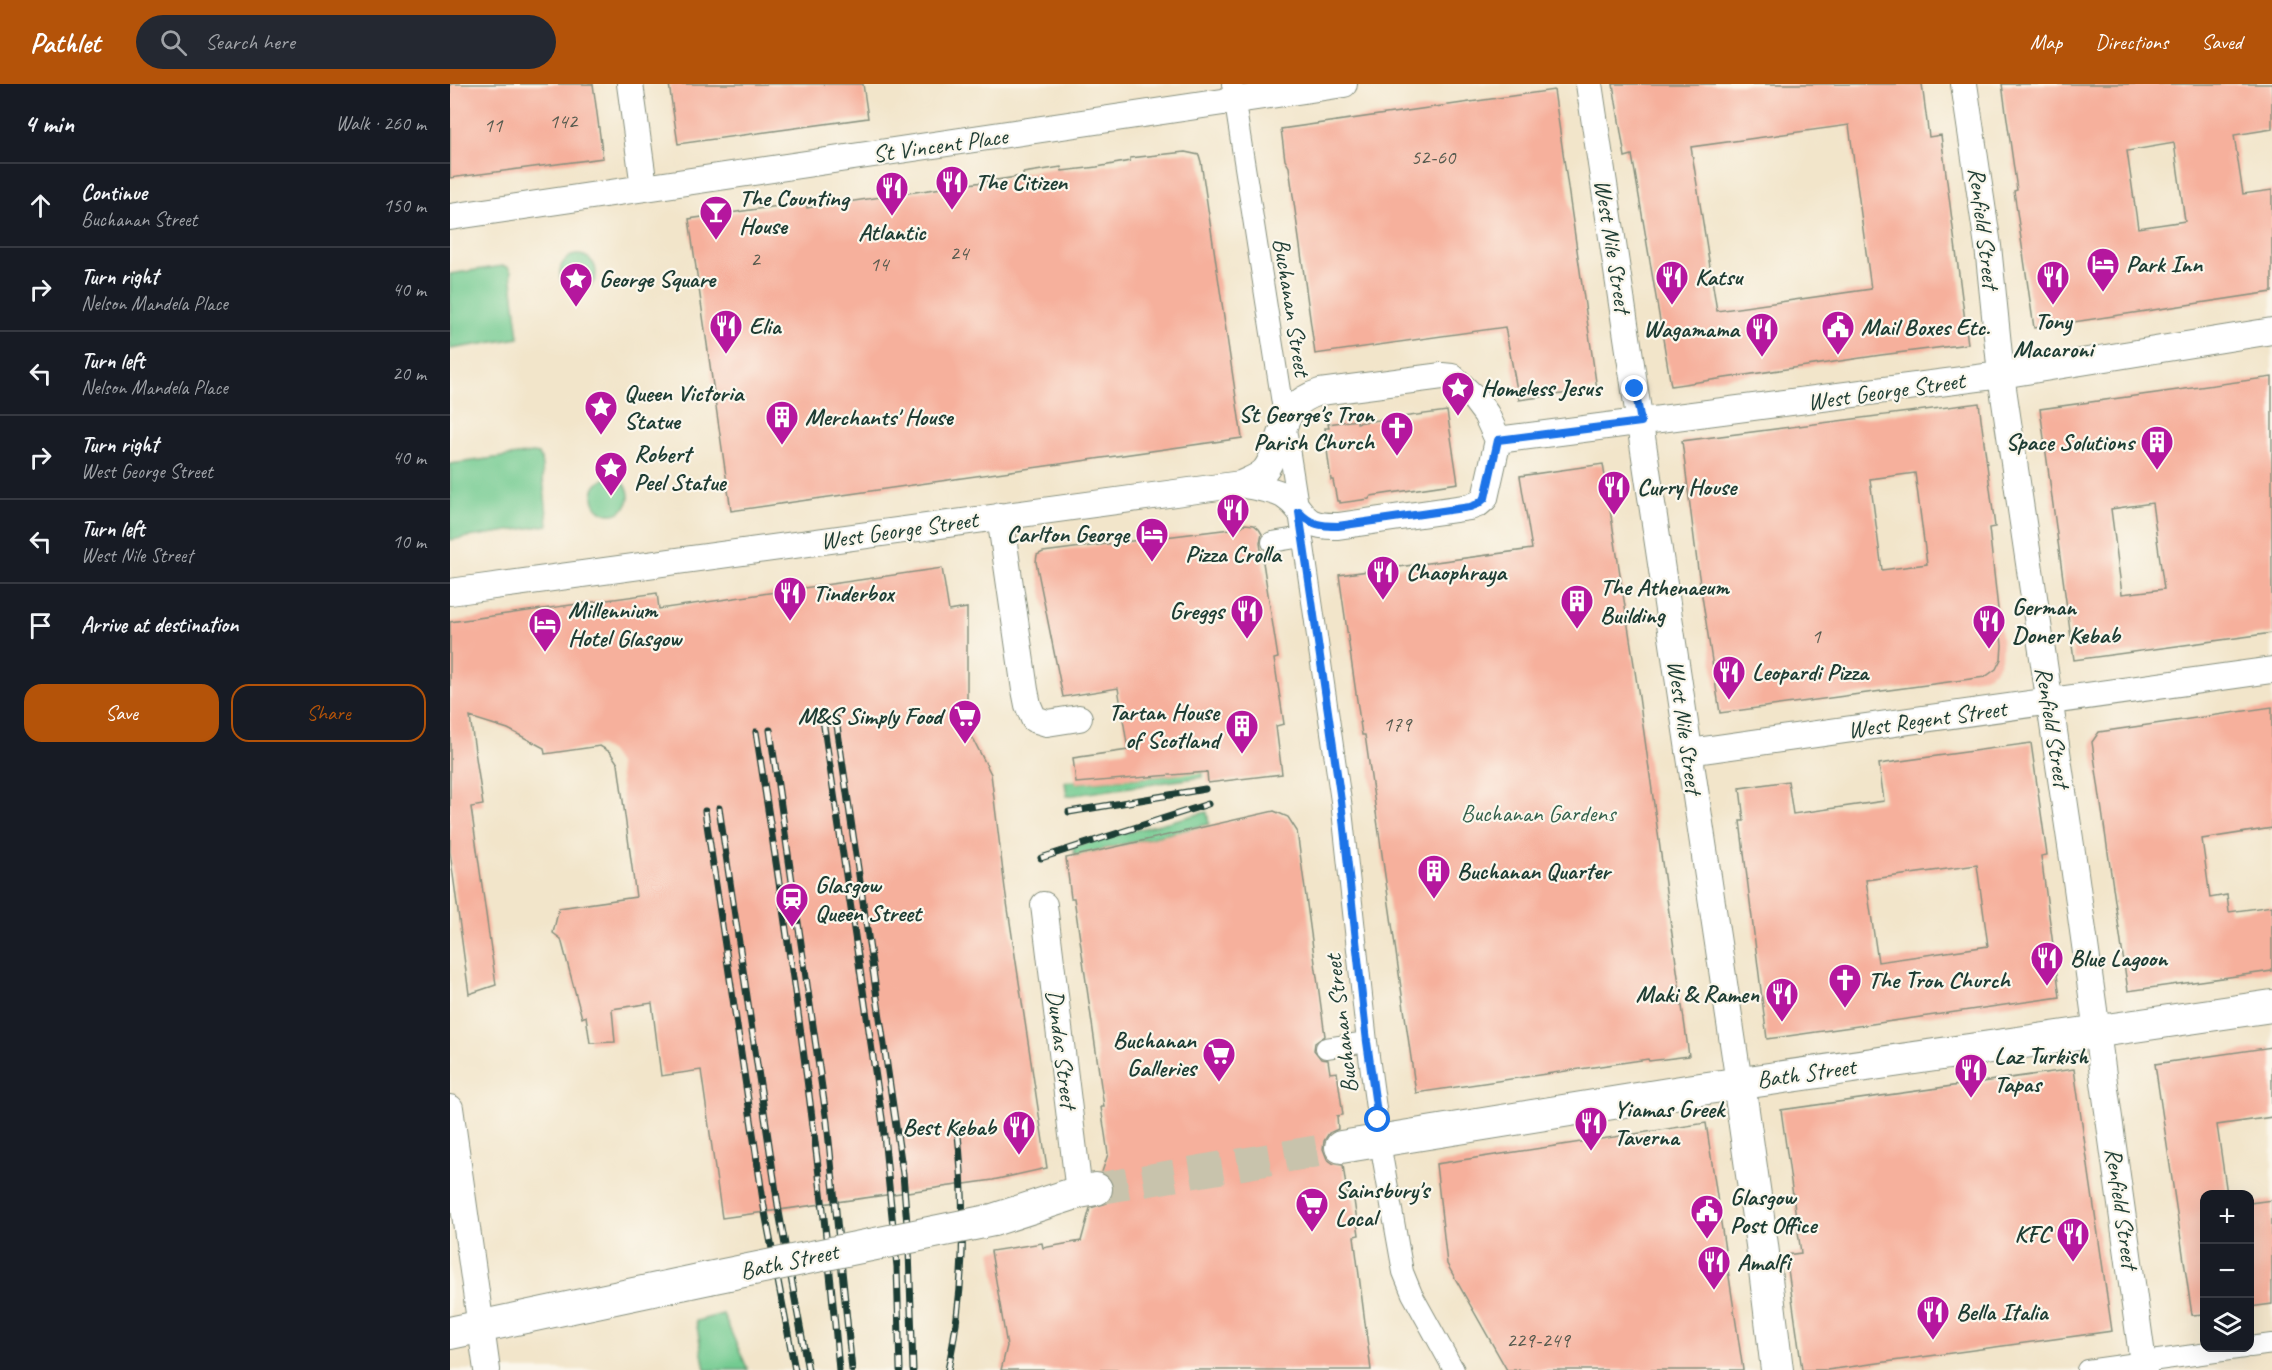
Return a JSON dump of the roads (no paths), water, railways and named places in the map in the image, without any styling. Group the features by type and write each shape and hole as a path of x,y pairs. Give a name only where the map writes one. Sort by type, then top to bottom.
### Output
{"street":[{"path":"450,217 644,187 630,84"},
{"name":"St Vincent Place","path":"644,187 1234,92 1344,84"},
{"name":"West Nile Street","path":"1589,84 1739,1083 1777,1370"},
{"name":"Renfield Street","path":"1964,84 1988,246 2001,375 2144,1366"},
{"name":"Buchanan Street","path":"1234,92 1302,537 1345,799 1367,1042 1380,1140 1403,1272 1412,1294 1454,1370"},
{"name":"West George Street","path":"1498,440 2001,375 2272,332"},
{"path":"1241,484 1277,492 1286,497 1306,520 1320,526 1338,526 1470,507 1485,498 1498,440 1486,414 1474,398 1452,377 1442,376 1320,392 1304,397 1295,404 1285,428"},
{"name":"West George Street","path":"450,592 1241,484 1265,471 1285,428"},
{"path":"1000,516 1030,713 1034,719 1047,723 1079,718"},
{"path":"1272,542 1302,537"},
{"name":"West Regent Street","path":"1689,752 2272,670"},
{"name":"Dundas Street","path":"1044,905 1088,1191"},
{"name":"Bath Street","path":"1341,1147 1559,1110 2272,1006"},
{"path":"1326,1048 1367,1042"},
{"path":"450,1108 487,1370"},
{"name":"Bath Street","path":"450,1334 993,1220 1088,1191"},
{"path":"2254,1346 2272,1344"},
{"path":"2087,1370 2144,1366 2218,1352"}],"tunnel":[{"path":"1096,1189 1341,1147"}],"railway":[{"path":"836,719 903,1174 909,1250 913,1370"},
{"path":"823,720 883,1125 897,1267 900,1370"},
{"path":"770,730 827,1122 852,1370"},
{"path":"756,732 814,1130 839,1370"},
{"path":"1069,812 1205,789"},
{"path":"1041,858 1208,804"},
{"path":"719,808 779,1212 808,1370"},
{"path":"705,811 764,1207 795,1370"},
{"path":"948,1370 961,1279 963,1217 957,1125"}],"place":[{"name":"The Citizen","path":"952,211"},
{"name":"Atlantic","path":"892,217"},
{"name":"The Counting House","path":"716,241"},
{"name":"Park Inn","path":"2103,293"},
{"name":"Katsu","path":"1672,306"},
{"name":"Tony Macaroni","path":"2053,306"},
{"name":"George Square","path":"576,308"},
{"name":"Elia","path":"726,355"},
{"name":"Mail Boxes Etc.","path":"1838,356"},
{"name":"Wagamama","path":"1762,358"},
{"name":"Homeless Jesus","path":"1458,417"},
{"name":"Queen Victoria Statue","path":"601,436"},
{"name":"Merchants' House","path":"782,446"},
{"name":"St George's Tron Parish Church","path":"1397,457"},
{"name":"Space Solutions","path":"2157,471"},
{"name":"Robert Peel Statue","path":"611,497"},
{"name":"Curry House","path":"1614,516"},
{"name":"Pizza Crolla","path":"1233,539"},
{"name":"Carlton George","path":"1152,563"},
{"name":"Chaophraya","path":"1383,601"},
{"name":"Tinderbox","path":"790,622"},
{"name":"The Athenaeum Building","path":"1577,630"},
{"name":"Greggs","path":"1247,640"},
{"name":"German Doner Kebab","path":"1989,650"},
{"name":"Millennium Hotel Glasgow","path":"545,653"},
{"name":"Leopardi Pizza","path":"1729,701"},
{"name":"M&S Simply Food","path":"965,745"},
{"name":"Tartan House of Scotland","path":"1242,755"},
{"name":"Buchanan Quarter","path":"1434,900"},
{"name":"Glasgow Queen Street","path":"792,928"},
{"name":"Blue Lagoon","path":"2047,987"},
{"name":"The Tron Church","path":"1845,1009"},
{"name":"Maki & Ramen","path":"1782,1023"},
{"name":"Buchanan Galleries","path":"1219,1083"},
{"name":"Laz Turkish Tapas","path":"1971,1099"},
{"name":"Yiamas Greek Taverna","path":"1591,1152"},
{"name":"Best Kebab","path":"1019,1156"},
{"name":"Sainsbury's Local","path":"1312,1233"},
{"name":"Glasgow Post Office","path":"1707,1240"},
{"name":"KFC","path":"2073,1263"},
{"name":"Amalfi","path":"1714,1291"},
{"name":"Bella Italia","path":"1933,1341"}],"park label":[{"name":"Buchanan Gardens","path":"1538,813"}]}
